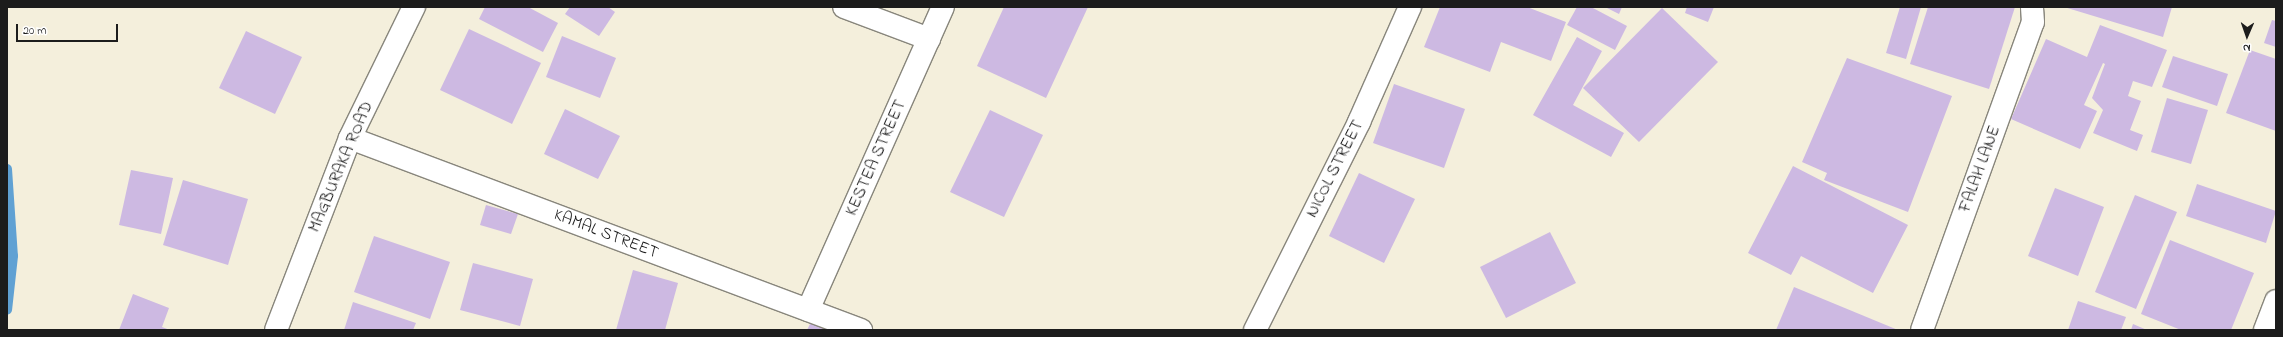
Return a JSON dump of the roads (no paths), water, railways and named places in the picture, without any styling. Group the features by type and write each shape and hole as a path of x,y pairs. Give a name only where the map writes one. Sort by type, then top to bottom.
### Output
{"street":[{"name":"MAGBURAKA ROAD","path":"276,330 350,138 414,7"},
{"path":"844,7 929,39"},
{"name":"KESTEA STREET","path":"808,310 943,7"},
{"name":"NICOL STREET","path":"1255,330 1359,122 1410,7"},
{"name":"FALAH LANE","path":"1922,330 2033,22 2032,7"},
{"name":"KAMAL STREET","path":"350,138 861,330"},
{"path":"2264,330 2276,301"}],"waterway":[{"path":"7,169 13,256 7,310"}]}
